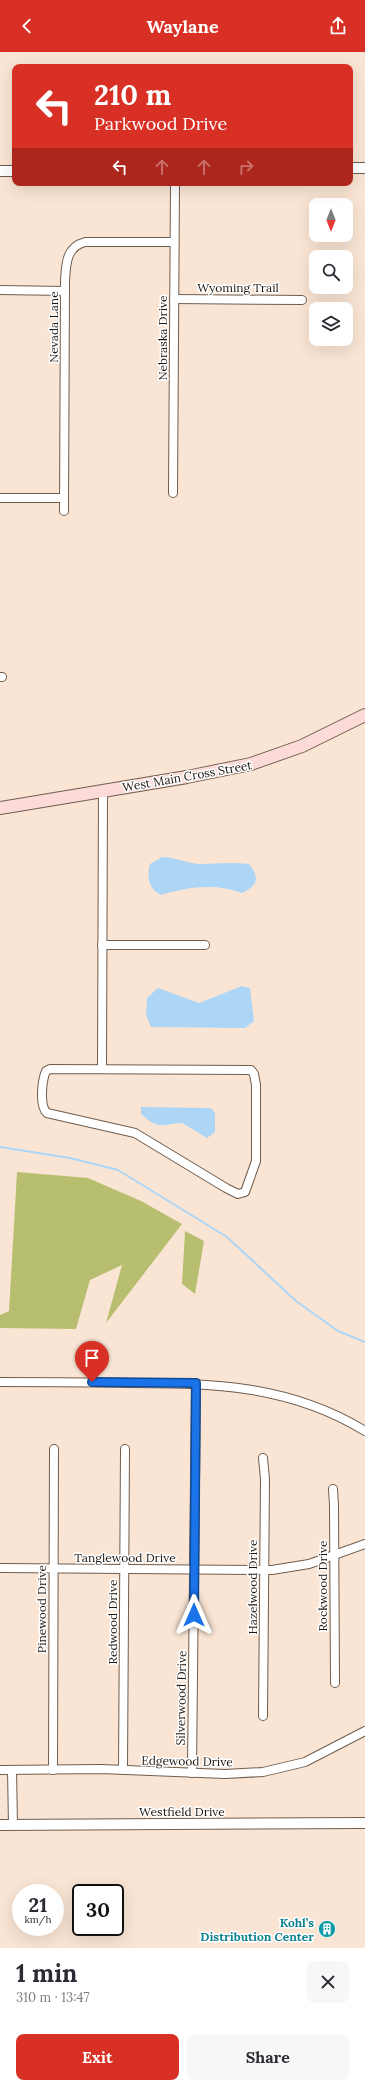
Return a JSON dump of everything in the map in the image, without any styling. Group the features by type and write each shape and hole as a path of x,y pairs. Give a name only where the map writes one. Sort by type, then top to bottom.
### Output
{"main road":[{"name":"West Main Cross Street","path":"0,808 217,771 267,760 302,746 365,715"}],"street":[{"path":"353,168 365,168"},
{"path":"0,171 12,171"},
{"name":"Nebraska Drive","path":"173,493 174,186"},
{"name":"Nevada Lane","path":"64,511 65,290 67,259 70,251 77,245 96,242 174,242"},
{"path":"0,290 65,290"},
{"name":"Wyoming Trail","path":"174,299 302,300"},
{"path":"0,498 64,498"},
{"path":"102,1069 103,791"},
{"path":"102,945 205,945"},
{"path":"50,1069 102,1069 251,1070 256,1085 256,1161 246,1192 238,1194 226,1188 135,1133 47,1113 44,1110 43,1076 46,1071 50,1069"},
{"path":"0,1382 196,1383 235,1386 282,1395 328,1412 365,1431"},
{"name":"Silverwood Drive","path":"192,1773 196,1383"},
{"name":"Pinewood Drive","path":"53,1770 54,1449"},
{"name":"Redwood Drive","path":"123,1770 125,1449"},
{"name":"Hazelwood Drive","path":"263,1458 263,1716"},
{"name":"Rockwood Drive","path":"333,1489 335,1555 335,1683"},
{"name":"Tanglewood Drive","path":"0,1568 264,1570 298,1566 365,1544"},
{"name":"Edgewood Drive","path":"0,1770 123,1770 246,1774 289,1767 315,1758 365,1731"},
{"path":"12,1770 13,1824"},
{"name":"Westfield Drive","path":"0,1824 365,1823"}],"green space":[{"path":"17,1172 88,1178 141,1201 182,1224 106,1323 122,1265 90,1280 76,1329 0,1328 0,1315 9,1311"},
{"path":"185,1231 204,1241 195,1294 182,1284"}],"water":[{"path":"162,857 199,864 249,864 255,873 256,881 251,887 242,893 222,888 202,887 161,895 151,886 148,873 150,864"},
{"path":"242,986 250,988 254,1021 245,1028 151,1027 146,1015 147,998 158,988 199,1003"},
{"path":"141,1107 211,1108 215,1113 215,1132 207,1138 182,1123 157,1125 141,1114"}],"waterway":[{"path":"0,1147 70,1158 118,1170 227,1237 296,1301 338,1331 365,1342"}],"place":[{"name":"Kohl’s Distribution Center","path":"327,1929"}],"route":[{"path":"92,1382 196,1383 194,1615"}]}
